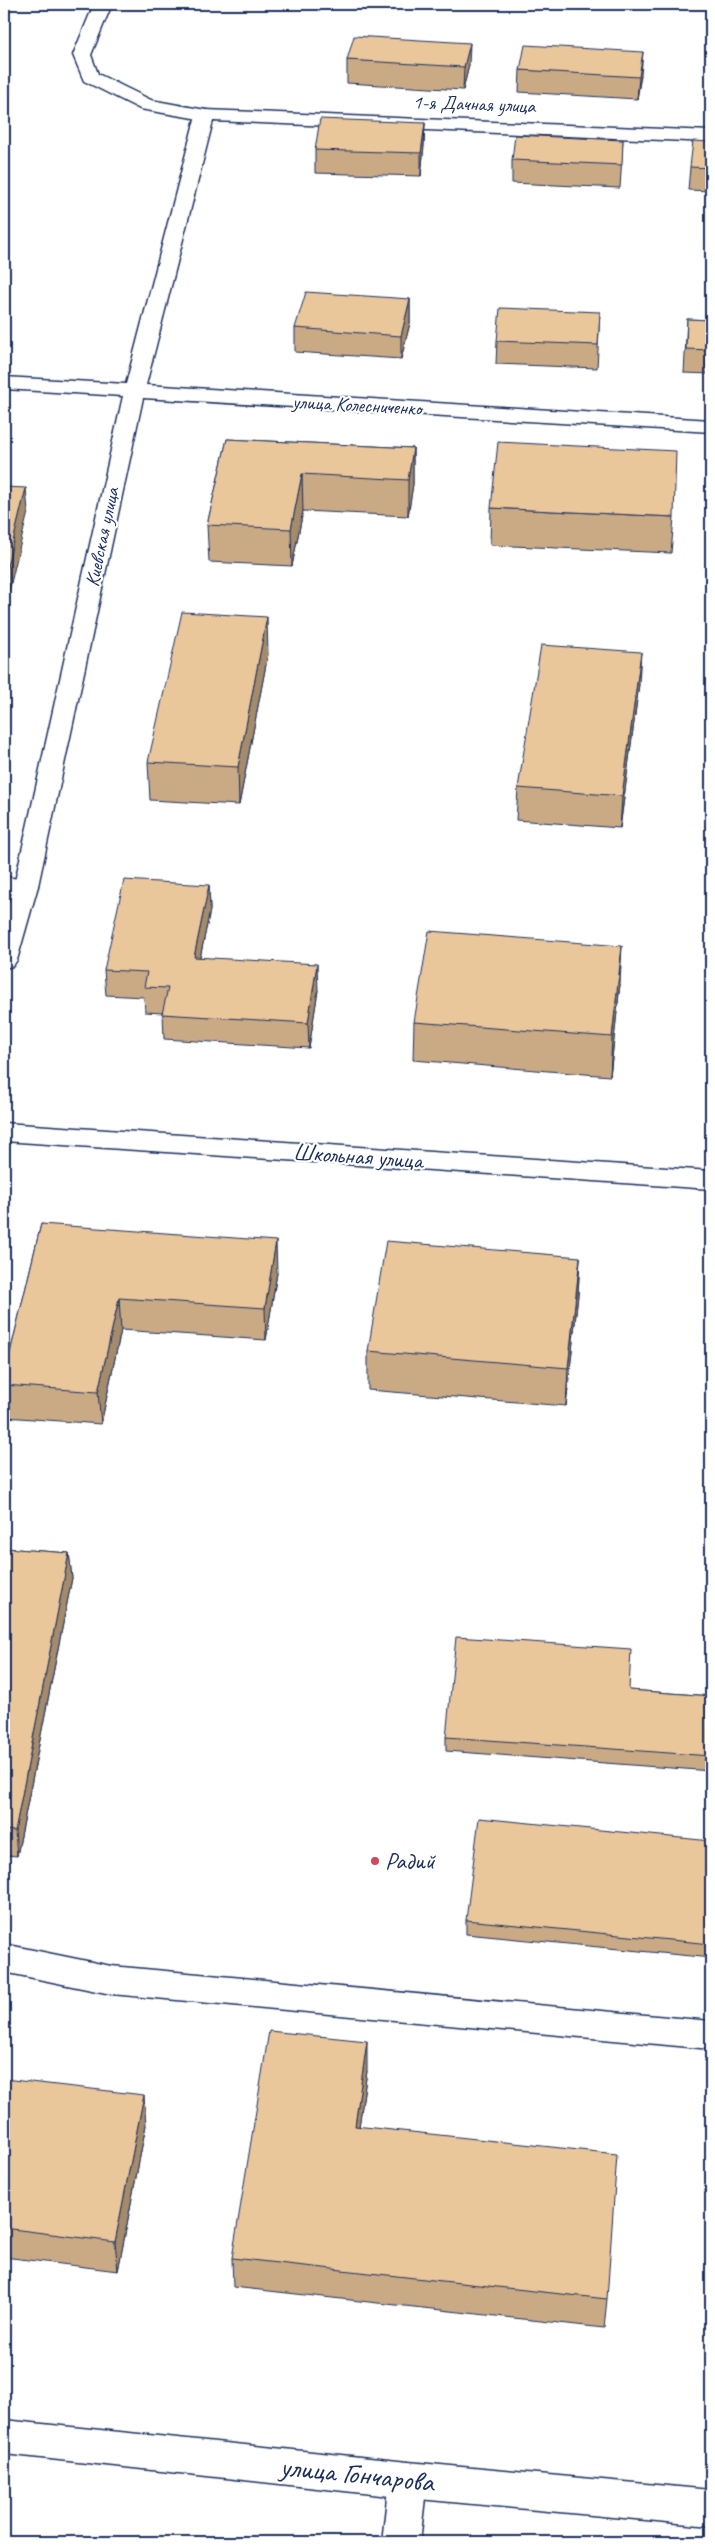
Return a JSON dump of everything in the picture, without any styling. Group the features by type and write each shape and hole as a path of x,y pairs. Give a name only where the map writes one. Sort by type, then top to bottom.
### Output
{"street":[{"name":"1-я Дачная улица","path":"103,4 82,55 90,77 146,104 205,115 711,137"},
{"name":"Киевская улица","path":"4,960 15,885 134,392 205,115"},
{"name":"улица Колесниченко","path":"4,383 711,426"},
{"name":"Школьная улица","path":"4,1132 711,1180"},
{"path":"4,1958 111,1980 711,2034"},
{"name":"улица Гончарова","path":"4,2436 408,2480 711,2508"},
{"path":"401,2542 408,2480"}],"building":[{"path":"354,36 470,43 464,67 347,60"},
{"path":"525,45 643,52 639,77 520,70"},
{"path":"320,119 425,123 421,153 315,150"},
{"path":"515,135 623,140 622,165 512,160"},
{"path":"693,141 711,142 711,168 690,167"},
{"path":"306,292 410,299 401,336 295,328"},
{"path":"500,308 600,312 598,345 497,341"},
{"path":"687,319 711,320 711,350 686,349"},
{"path":"227,439 413,448 408,480 302,474 291,529 207,525"},
{"path":"498,442 676,451 674,517 491,508"},
{"path":"4,487 26,488 4,579"},
{"path":"182,612 267,617 238,767 148,762"},
{"path":"541,645 641,652 622,796 518,788"},
{"path":"124,880 209,885 194,957 317,964 308,1023 162,1014 168,988 144,987 147,972 104,970"},
{"path":"429,931 622,946 612,1037 414,1022"},
{"path":"41,1224 276,1241 265,1308 119,1298 98,1392 4,1385 4,1378"},
{"path":"386,1241 580,1257 568,1368 368,1351"},
{"path":"4,1548 69,1553 15,1831 4,1830"},
{"path":"456,1637 631,1649 629,1690 711,1696 711,1756 446,1737"},
{"path":"479,1818 711,1841 711,1944 466,1920"},
{"path":"269,2031 367,2041 355,2126 617,2154 607,2299 232,2258"},
{"path":"4,2079 144,2095 115,2242 4,2228"}],"place":[{"name":"Радий","path":"375,1861"}]}
